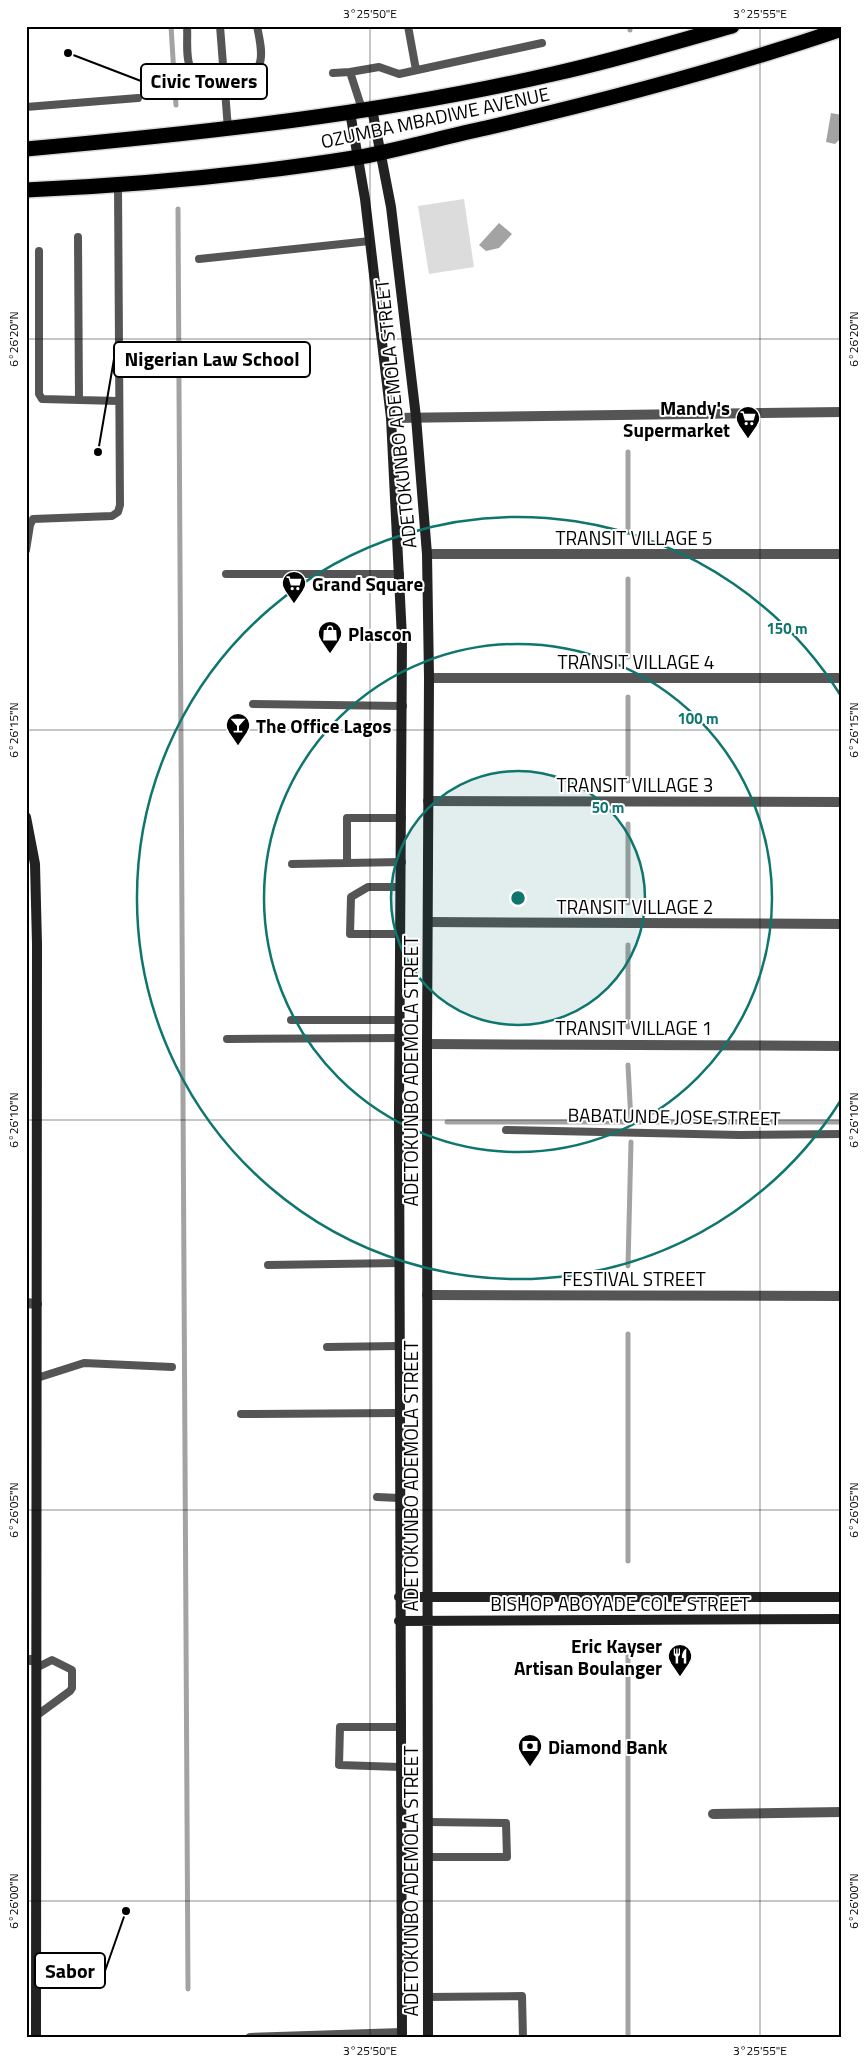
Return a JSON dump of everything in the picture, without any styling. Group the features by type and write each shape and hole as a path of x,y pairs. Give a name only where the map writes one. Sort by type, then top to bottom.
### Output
{"highway":[{"name":"OZUMBA MBADIWE AVENUE","path":"26,149 228,129 361,110 553,74 732,26"},
{"name":"OZUMBA MBADIWE AVENUE","path":"26,190 118,186 193,180 381,153 567,110 694,76 842,29"}],"main road":[{"name":"ADETOKUNBO ADEMOLA STREET","path":"361,110 381,153 391,207 416,417 427,554 429,678 427,1044 428,2038"},
{"name":"ADETOKUNBO ADEMOLA STREET","path":"361,110 358,157 391,418 400,574 403,706 399,1263 402,2035"},
{"path":"26,817 35,864 37,944 32,1304 37,1378 33,1663 36,1716 31,1922 36,2038"},
{"name":"BISHOP ABOYADE COLE STREET","path":"399,1597 842,1597"},
{"name":"BISHOP ABOYADE COLE STREET","path":"399,1621 842,1619"}],"street":[{"path":"391,418 842,412"},
{"name":"TRANSIT VILLAGE 5","path":"427,554 842,554"},
{"name":"TRANSIT VILLAGE 4","path":"429,678 842,678"},
{"name":"TRANSIT VILLAGE 3","path":"428,801 842,802"},
{"name":"TRANSIT VILLAGE 2","path":"429,922 842,924"},
{"name":"TRANSIT VILLAGE 1","path":"427,1044 842,1046"},
{"name":"FESTIVAL STREET","path":"427,1295 842,1296"},
{"path":"713,1814 842,1812"},
{"path":"250,2038 402,2035"}],"lane":[{"path":"187,26 190,68 194,74 201,78 224,77 253,71 258,65 261,56 257,26"},
{"path":"220,26 228,129"},
{"path":"408,26 416,70"},
{"path":"333,73 379,67 399,74 542,43"},
{"path":"350,72 361,110"},
{"path":"26,106 138,98"},
{"path":"26,550 30,525 33,520 112,516 118,512 120,505 118,186"},
{"path":"78,237 80,300 79,400"},
{"path":"199,259 370,241"},
{"path":"39,251 39,394 42,399 118,401"},
{"path":"226,574 400,574"},
{"path":"253,704 403,706"},
{"path":"347,863 347,818 402,818"},
{"path":"292,864 402,862"},
{"path":"401,887 368,887 351,897 350,934 401,934"},
{"path":"291,1020 400,1020"},
{"path":"227,1039 400,1038"},
{"name":"BABATUNDE JOSE STREET","path":"506,1130 740,1135 842,1134"},
{"path":"268,1265 399,1263"},
{"path":"327,1347 399,1346"},
{"path":"37,1378 84,1363 172,1367"},
{"path":"241,1414 399,1414"},
{"path":"377,1498 399,1498"},
{"path":"33,1663 52,1660 71,1668 72,1688 70,1691 36,1716"},
{"path":"400,1727 340,1727 339,1765 400,1767"},
{"path":"428,1822 506,1823 507,1857 428,1857"},
{"path":"428,1997 522,1996 523,2038"}],"shaded area":[{"path":"831,113 842,115 842,137 835,144 826,142"},
{"path":"464,199 474,267 429,274 418,206"},
{"path":"499,223 512,234 499,248 486,251 479,245"}],"waterway":[{"path":"171,26 174,75"},
{"path":"175,90 176,105"},
{"path":"178,209 188,1989"},
{"path":"628,452 628,531"},
{"path":"628,579 628,657"},
{"path":"628,697 628,781"},
{"path":"628,824 628,903"},
{"path":"628,945 628,1027"},
{"path":"628,1065 631,1122"},
{"path":"447,1122 842,1122"},
{"path":"628,1266 631,1142"},
{"path":"628,1334 628,1561"},
{"path":"628,1643 628,2038"}],"place":[{"name":"Civic Towers","path":"68,53"},
{"name":"Mandy's Supermarket","path":"748,439"},
{"name":"Nigerian Law School","path":"98,452"},
{"name":"Grand Square","path":"294,604"},
{"name":"Plascon","path":"330,654"},
{"name":"The Office Lagos","path":"238,746"},
{"name":"Eric Kayser Artisan Boulanger","path":"680,1677"},
{"name":"Diamond Bank","path":"530,1767"},
{"name":"Sabor","path":"126,1911"}]}
